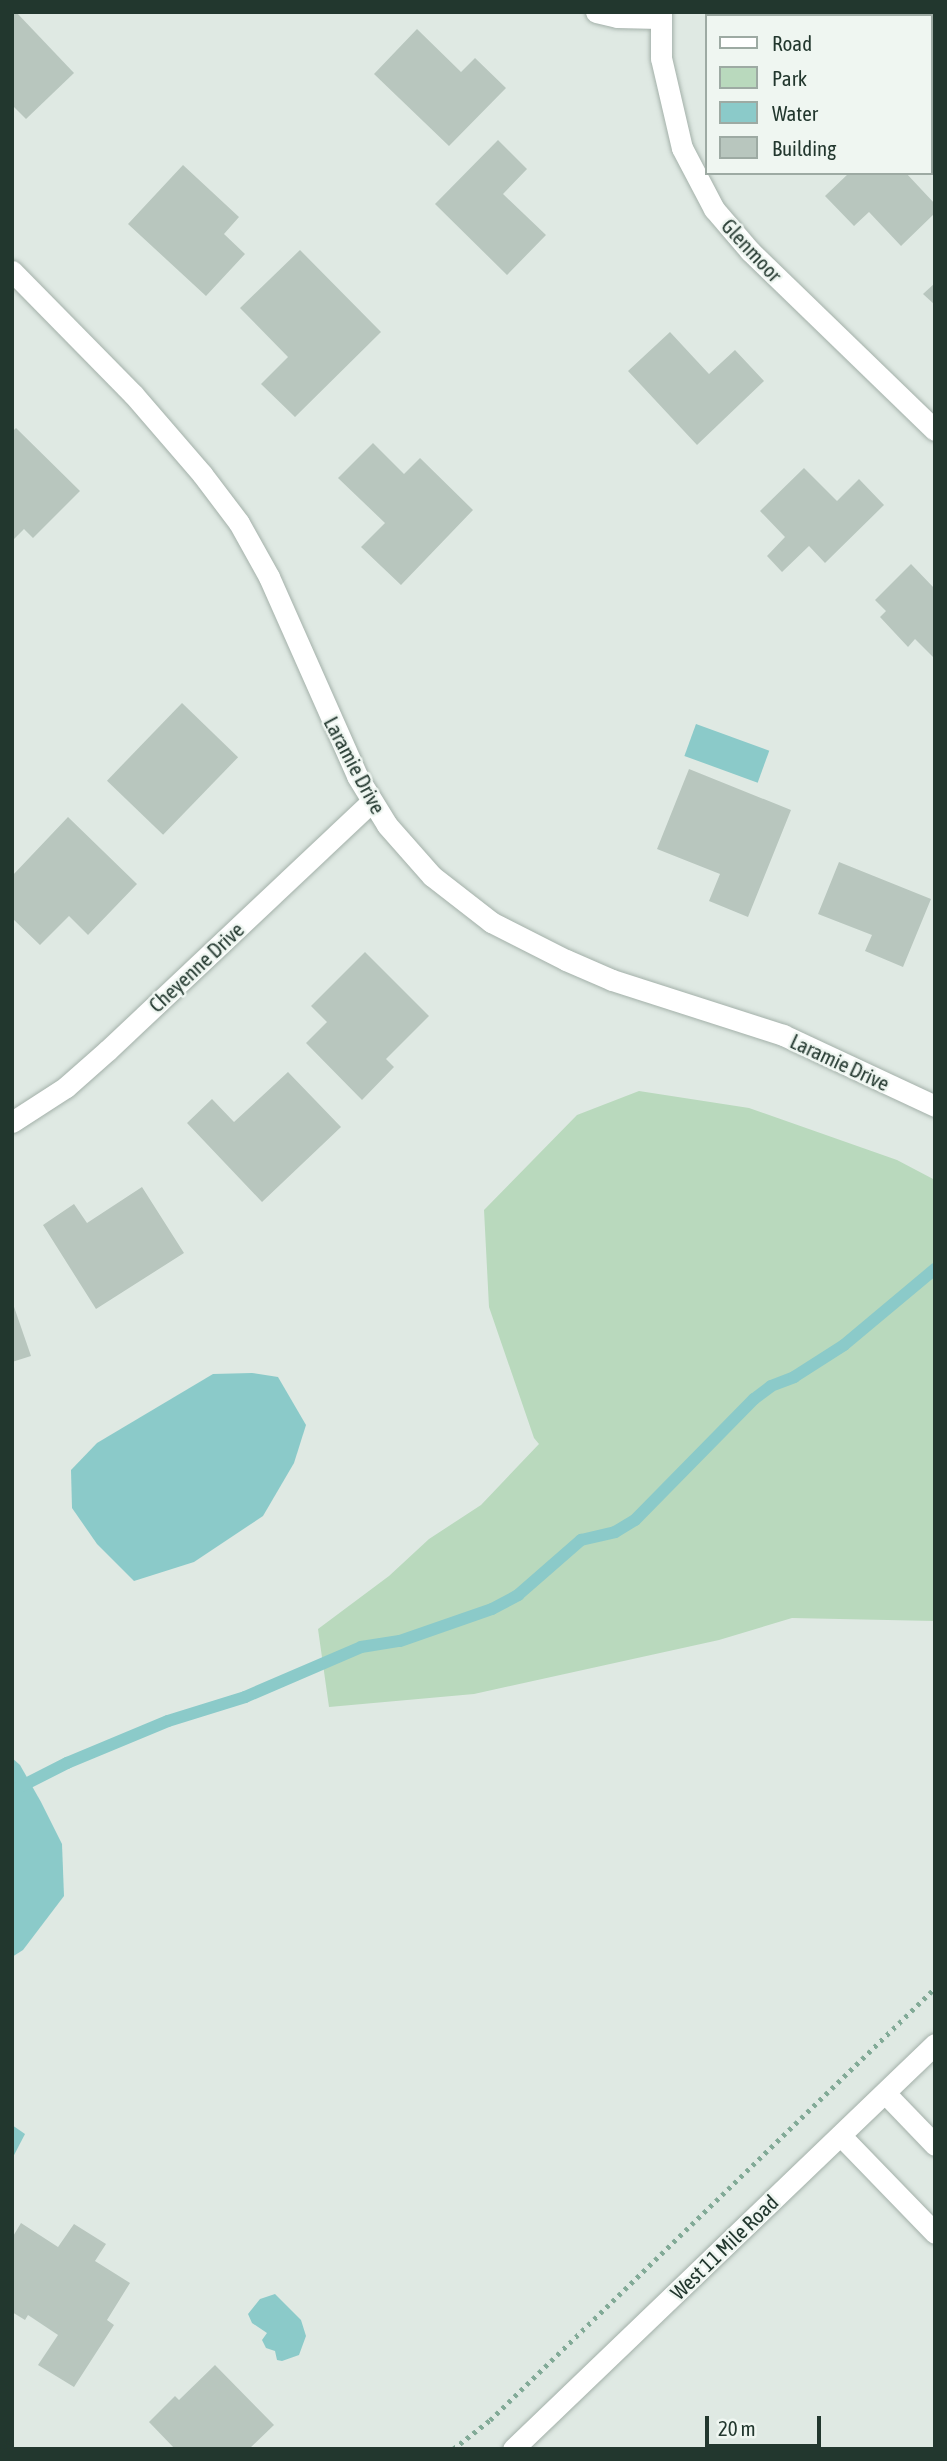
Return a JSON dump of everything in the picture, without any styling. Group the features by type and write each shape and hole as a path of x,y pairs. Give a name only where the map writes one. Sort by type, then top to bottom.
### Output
{"street":[{"name":"Glenmoor","path":"596,12 617,17 660,15 661,58 682,148 714,209 750,251 935,430"},
{"name":"Laramie Drive","path":"14,275 133,394 202,474 239,523 269,577 332,725 371,802 402,844 432,877 467,905 515,936 612,980 783,1035 935,1106"},
{"name":"Cheyenne Drive","path":"12,1122 66,1087 100,1057 371,802"},
{"name":"West 11 Mile Road","path":"513,2449 935,2045"},
{"path":"885,2093 935,2145"},
{"path":"841,2136 935,2233"}],"path":[{"path":"453,2449 490,2420 935,1988"}],"green space":[{"path":"639,1091 749,1108 897,1160 935,1180 935,1621 792,1618 719,1640 474,1694 329,1707 318,1629 389,1576 429,1539 481,1505 539,1444 534,1438 489,1307 484,1210 577,1115"}],"water":[{"path":"696,724 769,751 758,783 684,756"},
{"path":"252,1373 278,1377 306,1425 294,1463 263,1516 194,1562 134,1581 97,1544 72,1508 71,1470 97,1443 213,1374"},
{"path":"12,1758 20,1765 62,1844 64,1896 23,1950 12,1957"},
{"path":"12,2125 25,2134 12,2159"},
{"path":"275,2294 301,2320 306,2336 299,2355 282,2361 277,2360 275,2351 266,2348 262,2340 267,2333 252,2323 248,2314 260,2299"}],"building":[{"path":"12,12 16,12 74,73 26,119 12,105"},
{"path":"417,29 461,72 475,58 506,88 449,146 374,74"},
{"path":"498,140 527,169 503,194 546,235 507,275 435,204"},
{"path":"183,165 239,217 224,234 245,254 206,296 128,224"},
{"path":"847,175 908,175 935,204 935,213 901,246 869,212 854,226 825,196"},
{"path":"300,250 381,332 295,417 261,384 288,357 240,308"},
{"path":"935,283 935,305 923,294"},
{"path":"670,332 709,374 735,350 764,381 697,445 628,371"},
{"path":"16,428 80,491 33,538 24,529 12,541 12,432"},
{"path":"373,443 404,474 420,458 473,510 401,585 361,547 385,523 338,478"},
{"path":"804,468 837,501 859,479 884,505 825,563 809,546 782,572 767,556 785,537 760,511"},
{"path":"911,564 935,589 935,659 915,639 908,647 880,617 886,611 875,600"},
{"path":"182,703 238,757 163,835 107,781"},
{"path":"689,769 791,810 748,917 709,901 720,874 657,849"},
{"path":"68,817 137,884 88,935 69,916 40,945 12,918 12,876"},
{"path":"839,862 931,899 903,967 865,951 872,935 818,914"},
{"path":"365,952 429,1016 386,1059 394,1067 362,1100 306,1043 327,1022 311,1006"},
{"path":"288,1072 341,1127 262,1202 187,1123 212,1099 234,1122"},
{"path":"142,1187 184,1253 96,1309 43,1225 74,1204 87,1223"},
{"path":"12,1301 31,1356 12,1362"},
{"path":"21,2223 58,2247 74,2224 106,2244 95,2261 130,2283 107,2320 114,2325 74,2387 38,2365 58,2335 28,2315 25,2320 12,2312 12,2238"},
{"path":"215,2365 274,2425 249,2449 175,2449 149,2422 175,2396 179,2400"}],"waterway":[{"path":"12,1791 67,1763 168,1721 245,1697 361,1647 400,1641 492,1609 518,1595 581,1540 615,1532 635,1520 754,1399 771,1386 794,1377 844,1345 935,1269"}]}
